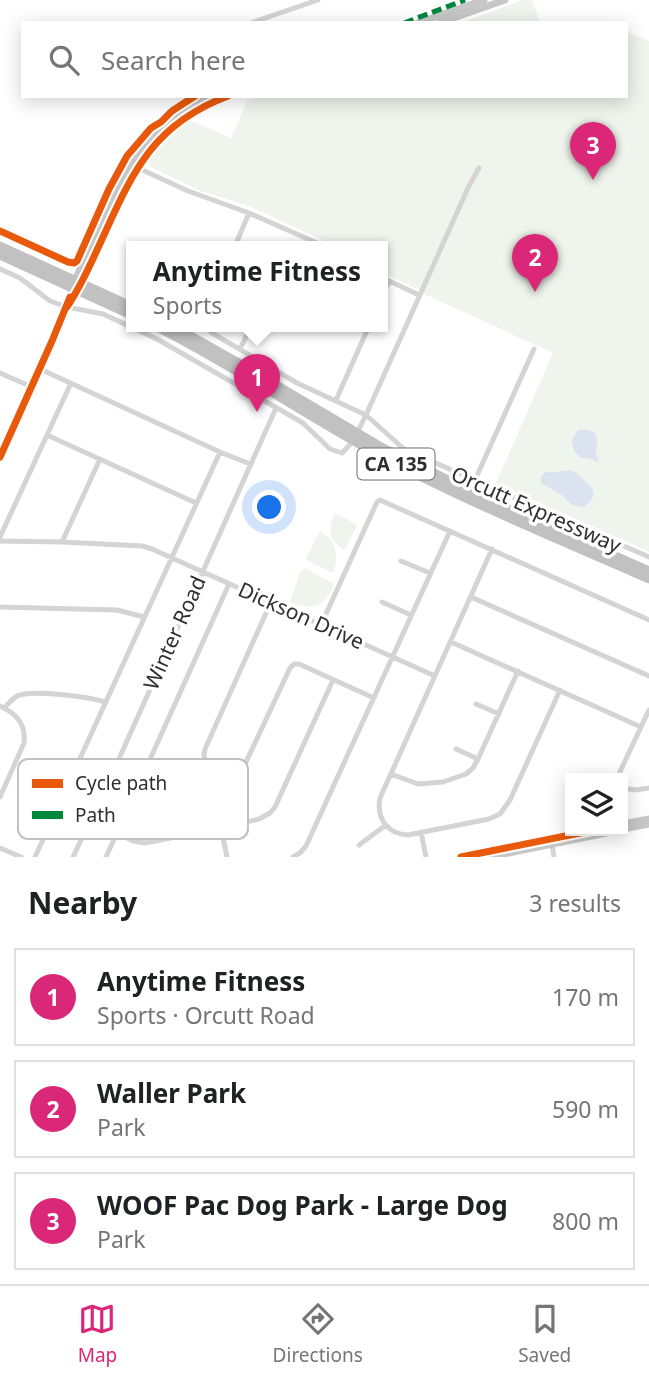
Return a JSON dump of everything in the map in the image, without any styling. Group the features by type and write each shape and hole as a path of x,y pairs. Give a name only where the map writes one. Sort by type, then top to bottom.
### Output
{"highway":[{"path":"0,246 126,312"},
{"path":"0,255 126,304"},
{"name":"Orcutt Expressway","path":"167,332 440,486 649,579"},
{"name":"Orcutt Expressway","path":"184,332 242,365 355,437 649,571"}],"main road":[{"path":"424,21 484,0"},
{"path":"445,21 505,0"},
{"path":"0,457 67,306 124,191 133,166 159,129 206,98"},
{"path":"133,166 182,119 223,98"},
{"path":"628,823 649,819"},
{"path":"628,828 649,824"},
{"path":"461,857 565,836"},
{"path":"489,857 590,836"}],"street":[{"path":"257,21 317,0"},
{"path":"133,166 188,191 249,213 307,241"},
{"path":"143,332 303,423 335,451 342,453 355,437 366,415 479,168"},
{"path":"237,241 249,213"},
{"path":"0,269 20,278 50,301 103,314 126,324"},
{"path":"388,281 419,295"},
{"path":"211,332 297,383 366,415 404,449 649,557"},
{"path":"240,349 248,332"},
{"path":"336,400 366,332"},
{"path":"475,480 534,349"},
{"path":"40,369 250,464"},
{"path":"0,373 32,387"},
{"path":"0,539 71,383"},
{"name":"Winter Road","path":"118,759 276,408"},
{"path":"47,435 196,503"},
{"path":"80,759 220,452"},
{"path":"62,542 100,459"},
{"path":"321,625 380,500 649,620"},
{"path":"293,857 306,846 450,531"},
{"name":"Dickson Drive","path":"0,539 142,546 152,549 435,676"},
{"path":"492,550 379,804 386,825 401,835 489,819 500,814 510,800 560,690"},
{"path":"401,561 430,573"},
{"path":"150,759 229,584"},
{"path":"471,597 649,676"},
{"path":"205,759 205,749 271,602"},
{"path":"382,602 411,615"},
{"path":"0,607 117,610 144,617"},
{"path":"451,642 641,727"},
{"path":"248,761 294,664 373,698"},
{"path":"391,774 418,783 443,782 466,774 478,759 518,671"},
{"path":"248,822 270,814 275,807 333,680"},
{"path":"2,707 23,694 86,696 106,702"},
{"path":"476,704 499,714"},
{"path":"0,797 3,784 24,743 24,729 20,719 2,707"},
{"path":"619,773 649,710"},
{"path":"456,749 478,759"},
{"path":"628,789 649,788"},
{"path":"359,845 386,825"},
{"path":"421,832 426,857"},
{"path":"35,857 43,839"},
{"name":"Winter Road","path":"73,857 81,839"},
{"path":"106,857 114,839"},
{"path":"129,839 145,843 165,839"},
{"path":"223,839 226,857"},
{"path":"552,844 554,857"},
{"path":"0,848 21,857"}],"shaded area":[{"path":"523,0 532,0 539,21 465,21"},
{"path":"628,32 649,41 649,552 496,483 553,353 388,275 388,241 324,241 249,206 201,191 150,167 148,159 167,137 189,120 231,138 248,100 628,98"},
{"path":"579,430 590,431 597,437 599,462 581,458 575,452 572,444"},
{"path":"546,472 576,472 594,492 584,507 572,505 562,495 541,483 541,476"},
{"path":"335,513 357,525 345,550 336,543 331,534"},
{"path":"320,531 330,539 335,549 333,573 306,558"},
{"path":"307,569 334,584 327,598 312,606 290,603 300,571"}],"marked path":[{"path":"409,21 465,0"}],"cycle path":[{"path":"0,231 68,262 77,261 127,156 151,128 192,98"},
{"path":"67,307 87,272 120,200 145,158 160,139 178,123 224,98"},
{"path":"0,457 70,297"},
{"path":"461,857 565,836"}],"place":[{"name":"WOOF Pac Dog Park - Large Dog","path":"593,180"},
{"name":"Waller Park","path":"535,292"},
{"name":"Anytime Fitness","path":"257,412"}]}
